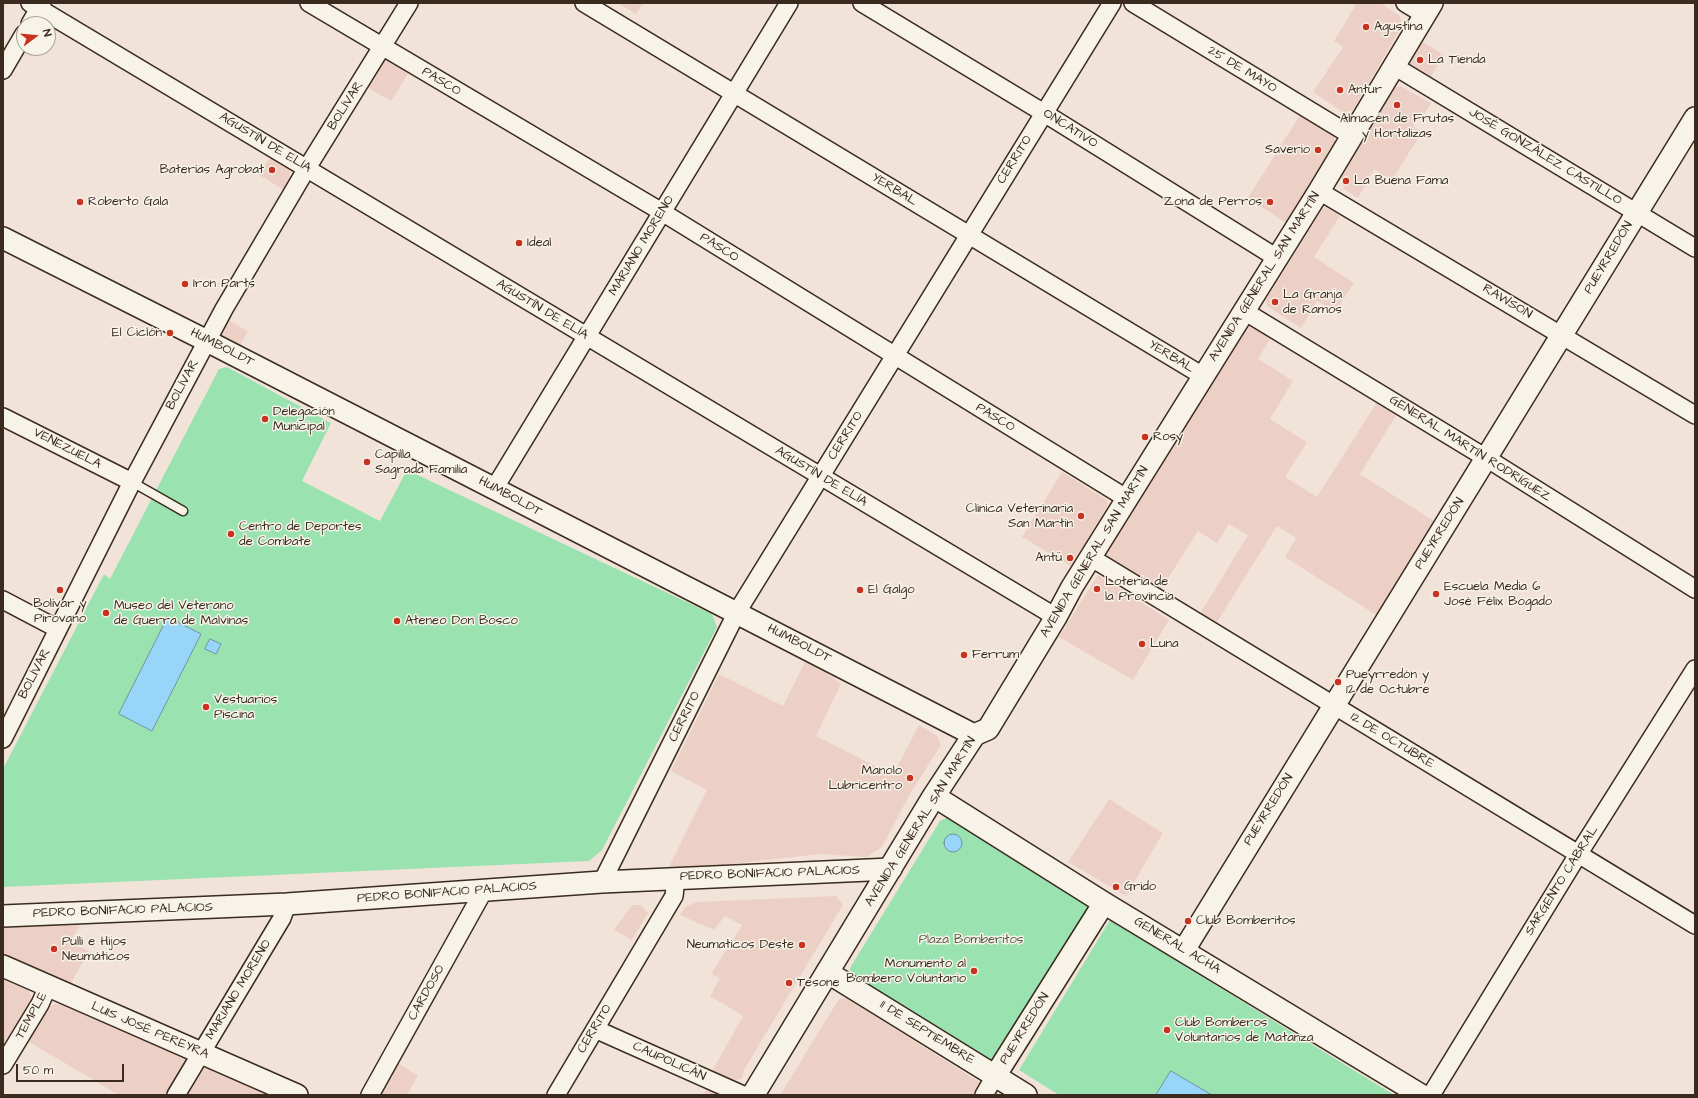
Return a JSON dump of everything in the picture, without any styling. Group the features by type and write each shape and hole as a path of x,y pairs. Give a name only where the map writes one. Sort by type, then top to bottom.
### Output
{"main road":[{"name":"AVENIDA GENERAL SAN MARTÍN","path":"753,1095 934,796 974,735"}],"street":[{"name":"PASCO","path":"309,3 662,212 1126,498"},
{"name":"BOLÍVAR","path":"3,738 132,482 224,308 307,168 409,3"},
{"name":"YERBAL","path":"584,3 1203,376"},
{"name":"MARIANO MORENO","path":"494,489 789,3"},
{"name":"ONCATIVO","path":"862,3 1044,113 1277,258"},
{"name":"CERRITO","path":"602,882 738,612 1112,3"},
{"name":"25 DE MAYO","path":"1133,3 1352,136"},
{"path":"1405,3 1429,9"},
{"path":"33,16 37,5"},
{"name":"AGUSTÍN DE ELÍA","path":"37,5 586,337 1056,617"},
{"name":"AVENIDA GENERAL SAN MARTÍN","path":"974,735 988,729 1126,498 1319,191 1429,9"},
{"path":"3,70 16,48"},
{"name":"JOSÉ GONZÁLEZ CASTILLO","path":"1394,66 1695,248"},
{"name":"PUEYRREDÓN","path":"1184,950 1333,705 1487,459 1695,118"},
{"name":"RAWSON","path":"1319,191 1562,335 1695,416"},
{"name":"HUMBOLDT","path":"3,238 207,340 494,489 738,612 974,735"},
{"name":"GENERAL MARTÍN RODRÍGUEZ","path":"1244,311 1487,459 1695,589"},
{"name":"VENEZUELA","path":"3,417 132,482"},
{"name":"12 DE OCTUBRE","path":"1090,557 1579,853 1695,925"},
{"path":"3,600 58,628"},
{"name":"SARGENTO CABRAL","path":"1431,1095 1579,853 1695,669"},
{"name":"GENERAL ACHA","path":"934,796 1104,903 1184,950 1421,1095"},
{"name":"PEDRO BONIFACIO PALACIOS","path":"3,916 287,904 602,882 891,869"},
{"name":"CERRITO","path":"556,1095 674,896 676,878"},
{"name":"CARDOSO","path":"370,1095 484,890"},
{"name":"PUEYRREDÓN","path":"984,1095 1104,903"},
{"name":"MARIANO MORENO","path":"176,1095 282,918 287,904"},
{"name":"LUIS JOSÉ PEREYRA","path":"3,966 297,1095"},
{"name":"11 DE SEPTIEMBRE","path":"827,972 1026,1095"},
{"name":"TEMPLE","path":"3,1065 40,1004 48,986"},
{"name":"CAUPOLICÁN","path":"596,1029 743,1095"}],"lane":[{"path":"132,482 183,511"}],"shaded area":[{"path":"618,3 643,3 636,14"},
{"path":"1357,3 1380,3 1400,16 1402,26 1353,110 1344,113 1313,92 1343,47 1334,41"},
{"path":"1415,37 1444,55 1429,80 1410,68 1405,62"},
{"path":"385,59 409,72 391,101 367,87"},
{"path":"1400,86 1431,103 1423,116 1420,115 1413,126 1422,132 1391,181 1374,169 1358,198 1344,189 1341,177 1395,88"},
{"path":"1300,115 1333,135 1336,141 1335,149 1289,225 1248,198"},
{"path":"273,153 289,167 290,177 284,190 259,175"},
{"path":"1323,208 1328,209 1340,216 1314,257 1354,283 1335,312 1317,301 1301,328 1267,306 1266,300"},
{"path":"226,319 248,331 237,351 221,339 220,328"},
{"path":"1246,326 1258,327 1272,336 1258,359 1293,381 1270,419 1307,442 1285,477 1317,497 1377,402 1397,414 1360,474 1440,525 1381,618 1285,557 1296,538 1277,526 1214,627 1198,617 1248,535 1229,524 1217,543 1198,531 1159,593 1110,563 1104,555"},
{"path":"1062,472 1107,500 1108,505 1071,566 1022,537"},
{"path":"1098,575 1169,620 1133,680 1059,637"},
{"path":"807,658 841,684 816,736 893,775 919,725 937,736 941,745 911,792 882,847 867,857 820,854 667,871 707,790 671,771 719,674 783,706"},
{"path":"1109,799 1163,833 1126,896 1068,862"},
{"path":"836,896 843,905 744,1070 742,1078 731,1081 711,1073 743,1016 710,996 720,978 711,974 742,925 725,916 714,930 680,915 685,907 697,902"},
{"path":"632,905 641,905 648,913 632,940 614,930"},
{"path":"83,920 70,942 89,951 70,985 3,954 3,922"},
{"path":"3,977 25,987 31,995 31,1006 3,1053"},
{"path":"846,998 1000,1095 780,1095 839,999"},
{"path":"63,1003 272,1095 119,1095 29,1042 46,1009 55,1004"},
{"path":"395,1061 418,1076 407,1095 374,1095"},
{"path":"709,1085 728,1095 703,1095"}],"green space":[{"name":"Ateneo Don Bosco","path":"227,367 331,423 302,481 380,521 407,470 712,614 717,627 602,850 589,861 3,887 3,769 104,574 110,579 219,369"},
{"name":"Plaza Bomberitos","path":"946,818 953,818 1085,900 1090,908 993,1064 851,977 850,968 940,821"},
{"name":"Club Bomberos Voluntarios de Matanza","path":"1110,920 1394,1095 1059,1095 1019,1070"}],"water":[{"path":"168,617 201,634 152,731 119,714"},
{"path":"210,639 221,644 216,654 205,649"},
{"path":"949,834 957,834 962,839 960,850 957,852 949,852 944,847 944,839"},
{"path":"1171,1071 1212,1095 1156,1095"}],"place":[{"name":"Agustina","path":"1366,27"},
{"name":"La Tienda","path":"1420,60"},
{"name":"Antur","path":"1340,90"},
{"name":"Almacén de Frutas y Hortalizas","path":"1397,105"},
{"name":"Saverio","path":"1318,150"},
{"name":"Baterías Agrobat","path":"272,170"},
{"name":"La Buena Fama","path":"1346,181"},
{"name":"Roberto Gala","path":"80,202"},
{"name":"Zona de Perros","path":"1270,202"},
{"name":"Ideal","path":"519,243"},
{"name":"Iron Parts","path":"185,284"},
{"name":"La Granja de Ramos","path":"1275,302"},
{"name":"El Ciclón","path":"170,333"},
{"name":"Delegación Municipal","path":"265,419"},
{"name":"Rosy","path":"1145,437"},
{"name":"Capilla Sagrada Familia","path":"367,462"},
{"name":"Clinica Veterinaria San Martín","path":"1081,516"},
{"name":"Centro de Deportes de Combate","path":"231,534"},
{"name":"Antü","path":"1070,558"},
{"name":"Lotería de la Provincia","path":"1097,589"},
{"name":"Bolívar y Pirovano","path":"60,590"},
{"name":"El Galgo","path":"860,590"},
{"name":"Escuela Media 6 José Félix Bogado","path":"1436,594"},
{"name":"Museo del Veterano de Guerra de Malvinas","path":"106,613"},
{"name":"Ateneo Don Bosco","path":"397,621"},
{"name":"Luna","path":"1142,644"},
{"name":"Ferrum","path":"964,655"},
{"name":"Pueyrredón y 12 de Octubre","path":"1338,682"},
{"name":"Vestuarios Piscina","path":"206,707"},
{"name":"Manolo Lubricentro","path":"910,778"},
{"name":"Grido","path":"1116,887"},
{"name":"Club Bomberitos","path":"1188,921"},
{"name":"Neumaticos Deste","path":"802,945"},
{"name":"Pulli e Hijos Neumáticos","path":"54,949"},
{"name":"Monumento al Bombero Voluntario","path":"974,971"},
{"name":"Tesone","path":"789,983"},
{"name":"Club Bomberos Voluntarios de Matanza","path":"1167,1030"}]}
